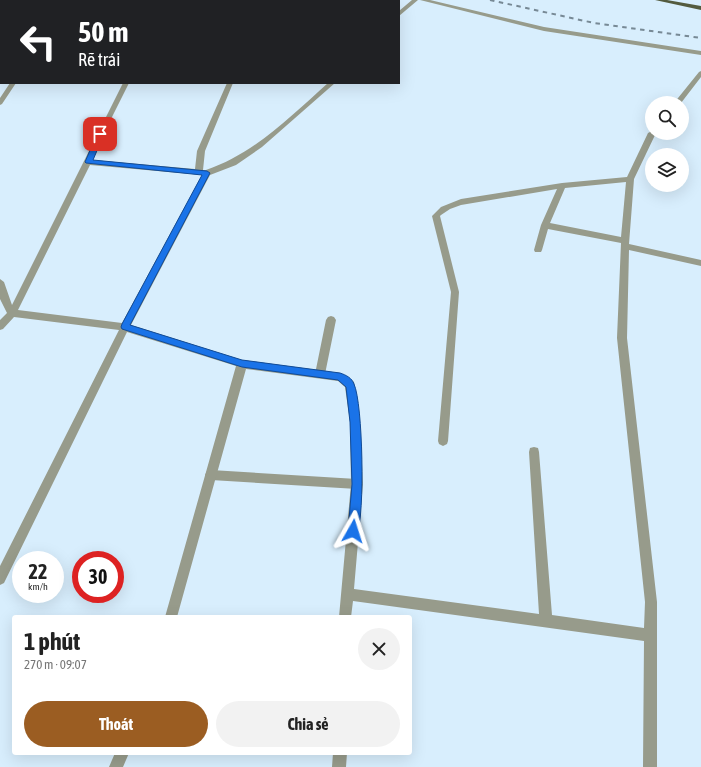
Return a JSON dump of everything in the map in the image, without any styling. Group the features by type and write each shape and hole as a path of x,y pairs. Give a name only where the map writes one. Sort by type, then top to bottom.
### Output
{"main road":[{"path":"658,0 701,8"}],"street":[{"path":"400,13 415,0"},
{"path":"423,0 544,29 701,53"},
{"path":"682,96 701,73"},
{"path":"0,103 12,84"},
{"path":"0,326 12,313 125,84"},
{"path":"0,578 203,173 201,151 230,84"},
{"path":"88,162 203,173 231,163 241,157 276,131 331,84"},
{"path":"649,140 630,179 624,244 622,338 651,602 650,767"},
{"path":"444,441 455,292 436,216 439,212 461,202 562,186 630,179"},
{"path":"538,250 545,225 562,186"},
{"path":"545,225 701,263"},
{"path":"0,282 6,304 12,313 125,327 242,364 340,377 350,385 355,422 358,484 345,615"},
{"path":"320,374 331,320"},
{"path":"172,615 242,364"},
{"path":"534,452 546,621"},
{"path":"211,475 358,484"},
{"path":"346,594 650,635"},
{"path":"116,767 121,755"},
{"path":"339,767 340,755"}],"railway":[{"path":"490,0 594,23 701,38"}],"route":[{"path":"100,134 88,162 207,173 125,327 242,364 340,377 346,380 352,391 358,484 353,531"}]}
